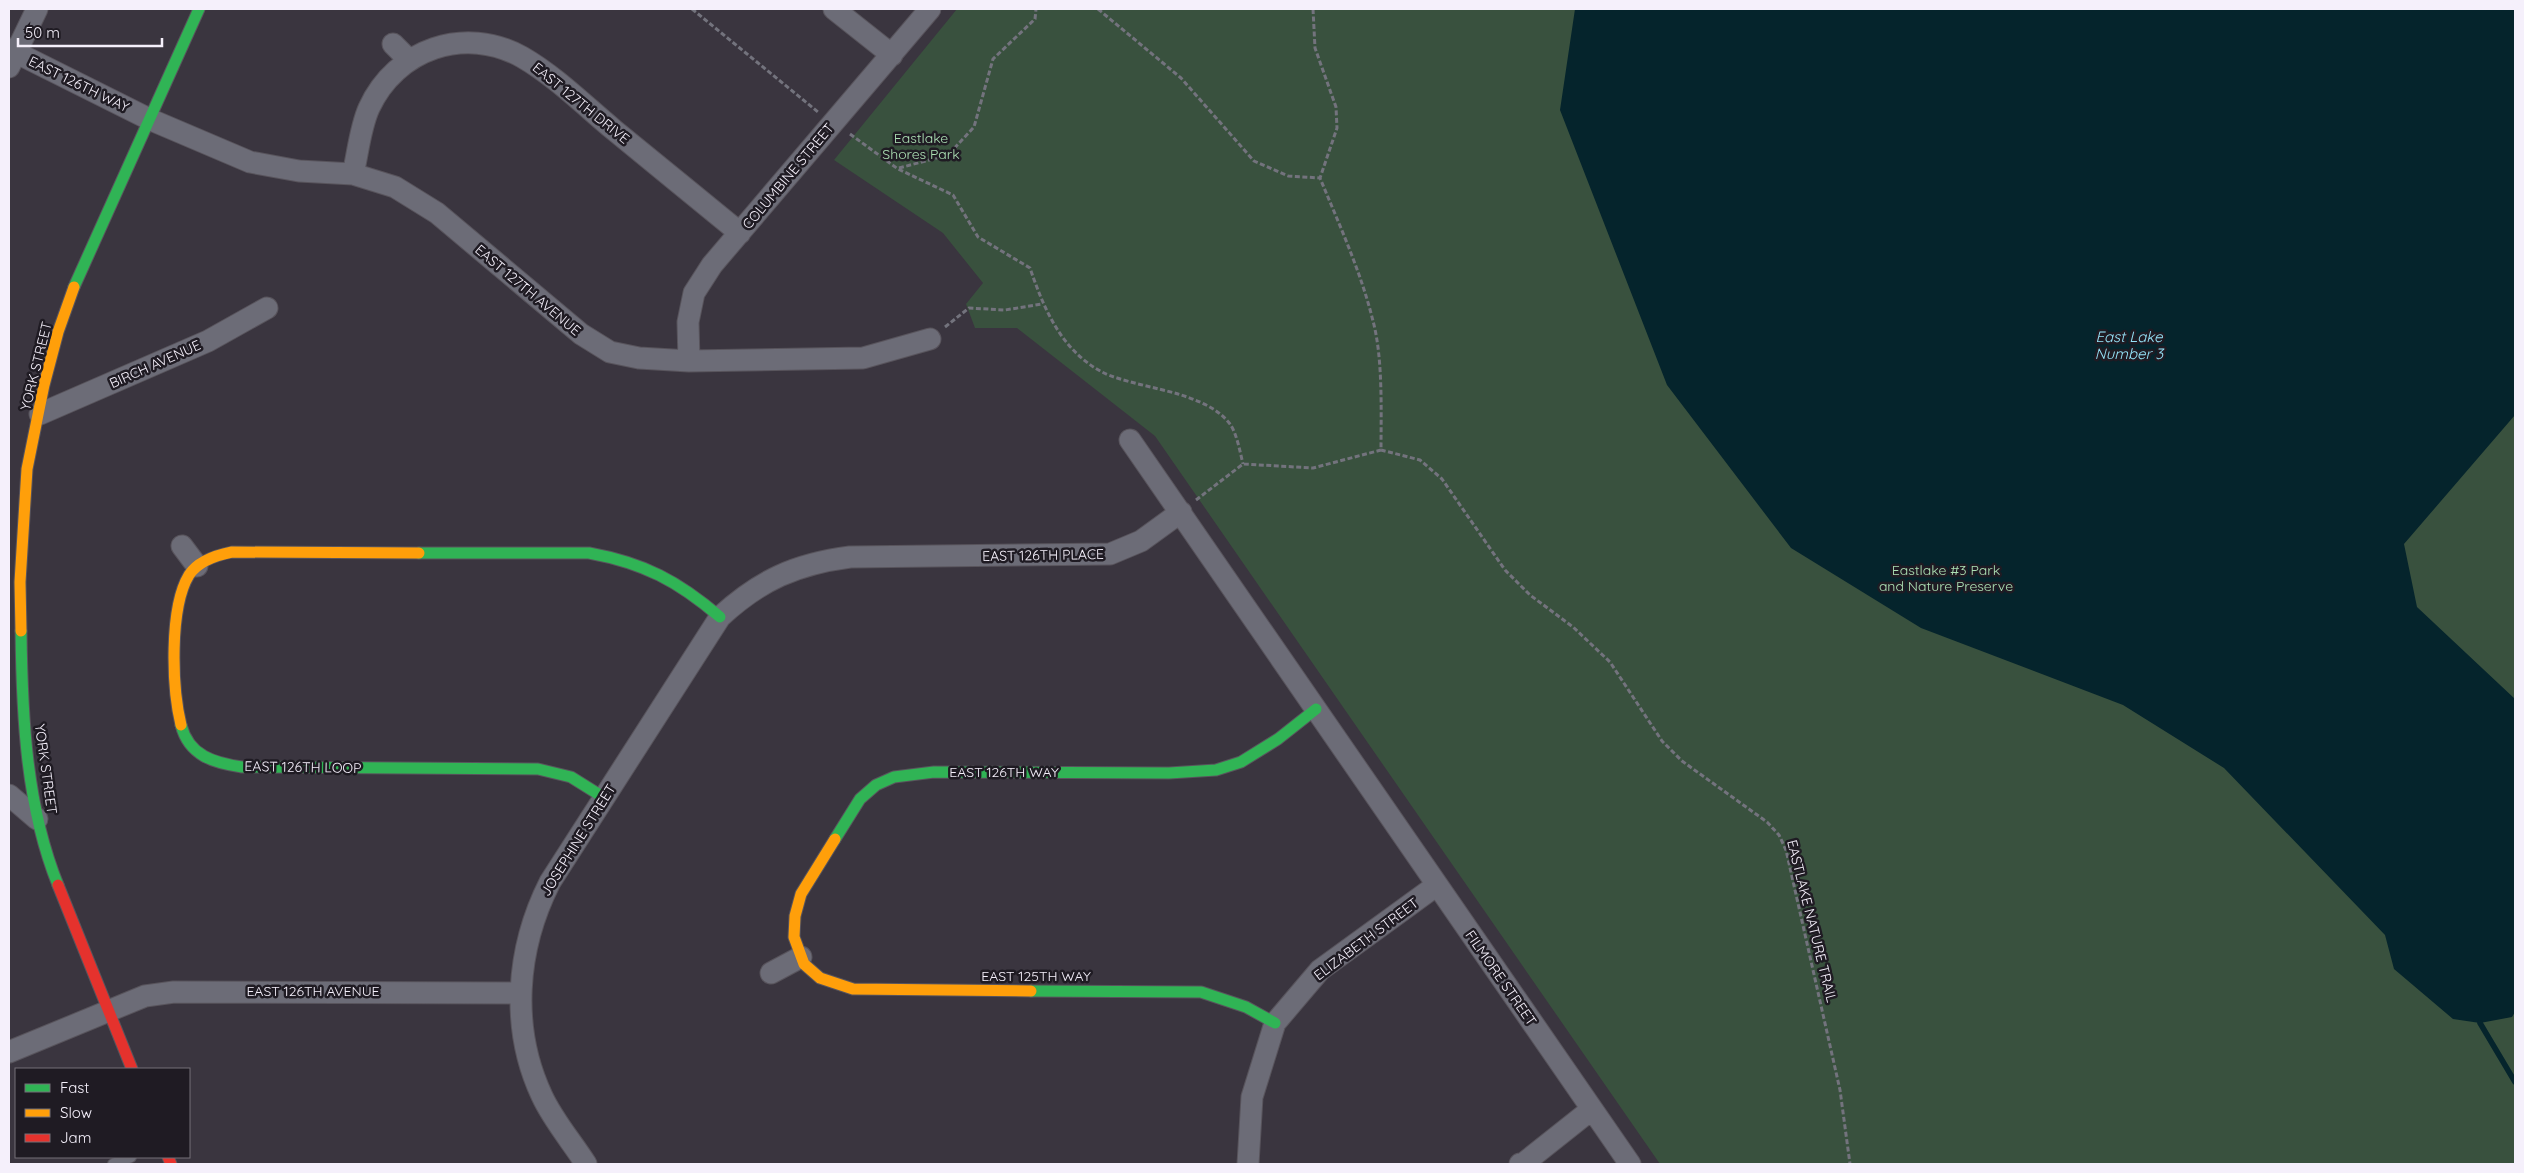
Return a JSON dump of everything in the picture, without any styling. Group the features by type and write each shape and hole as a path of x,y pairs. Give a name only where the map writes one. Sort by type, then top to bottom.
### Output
{"street":[{"path":"11,56 37,9"},
{"name":"YORK STREET","path":"132,1068 107,1011 53,872 37,819 22,700 19,622 18,468 40,414 44,385 58,332 81,269 199,9"},
{"path":"834,9 892,55"},
{"name":"COLUMBINE STREET","path":"689,361 688,322 694,293 712,265 930,9"},
{"name":"EAST 127TH DRIVE","path":"353,174 368,110 396,70 409,60 436,47 462,42 495,45 520,55 535,65 740,233"},
{"path":"393,44 409,60"},
{"name":"EAST 126TH WAY","path":"11,56 149,119"},
{"name":"EAST 127TH AVENUE","path":"149,119 264,166 353,174 395,187 437,213 596,345 622,355 689,361 864,358 930,339"},
{"name":"BIRCH AVENUE","path":"40,414 208,341 267,308"},
{"path":"1130,440 1316,709"},
{"name":"EAST 126TH PLACE","path":"720,617 739,600 762,584 790,570 818,561 850,557 1110,554 1141,541 1181,512"},
{"path":"182,546 197,566"},
{"name":"EAST 126TH LOOP","path":"604,797 571,777 538,769 242,768 208,760 190,746 181,732 176,708 176,614 183,588 197,566 219,554 259,552 589,553 622,558 649,567 693,593 720,617"},
{"name":"JOSEPHINE STREET","path":"586,1164 543,1098 530,1067 523,1033 521,993 523,962 531,925 539,903 550,882 720,617"},
{"name":"EAST 126TH WAY","path":"801,957 794,937 795,916 801,894 860,799 867,791 881,781 896,775 934,772 1169,773 1216,770 1241,762 1278,738 1316,709"},
{"name":"FILMORE STREET","path":"1316,709 1630,1164"},
{"path":"9,795 37,819"},
{"name":"ELIZABETH STREET","path":"1248,1164 1252,1097 1275,1023 1320,970 1437,886"},
{"path":"771,973 801,957"},
{"name":"EAST 125TH WAY","path":"801,957 812,973 820,978 853,989 891,991 1201,992 1246,1007 1275,1023"},
{"name":"EAST 126TH AVENUE","path":"9,1052 145,996 174,992 521,993"},
{"path":"1520,1164 1524,1163 1592,1109"}],"lane":[{"path":"113,1164 128,1158"}],"path":[{"path":"692,9 834,122 898,169 953,195 978,237 1030,268 1042,304 1057,332 1074,350 1102,372 1190,398 1216,411 1231,425 1243,464"},
{"path":"898,169 948,155 974,127 993,59 1035,18 1036,9"},
{"path":"1098,9 1181,78 1254,161 1288,176 1320,178"},
{"path":"1181,512 1243,464 1313,468 1381,450 1380,387 1374,322 1344,237 1320,178 1337,128 1336,107 1315,48 1313,9"},
{"path":"930,339 968,308 1004,310 1042,304"},
{"name":"EASTLAKE NATURE TRAIL","path":"1381,450 1420,460 1442,479 1505,570 1530,595 1573,627 1610,662 1662,741 1682,761 1767,822 1779,834 1786,850 1840,1090 1850,1164"}],"green space":[{"name":"Eastlake #3 Park and Nature Preserve","path":"957,9 2515,9 2515,1164 1660,1164 1155,436 1017,328 975,328 966,304 983,283 943,233 834,160"}],"water":[{"name":"East Lake Number 3","path":"1575,9 2515,9 2515,415 2404,544 2417,607 2515,699 2515,1012 2512,1017 2480,1023 2453,1019 2394,969 2385,935 2224,768 2123,705 1921,628 1791,548 1667,385 1560,110"}],"waterway":[{"path":"2480,1023 2515,1082"}],"traffic: fast":[{"path":"74,287 199,9"},
{"path":"419,553 589,553 609,557 644,568 659,575 690,593 720,617"},
{"path":"21,631 25,728 32,792 47,855 58,885"},
{"path":"835,839 860,799 876,785 894,777 934,772 1169,773 1216,770 1241,762 1278,739 1316,709"},
{"path":"181,725 185,736 196,751 213,760 242,767 538,769 571,777 603,797"},
{"path":"1031,991 1201,992 1246,1007 1275,1023"}],"traffic: slow":[{"path":"21,631 20,582 27,469 44,385 58,332 74,287"},
{"path":"181,725 174,670 175,627 183,589 189,575 197,566 214,557 232,552 419,553"},
{"path":"835,839 801,894 795,916 794,937 804,964 820,978 853,989 1031,991"}],"traffic: jam":[{"path":"58,885 132,1068"},
{"path":"168,1158 171,1164"}],"park label":[{"name":"Eastlake Shores Park","path":"921,146"}]}
